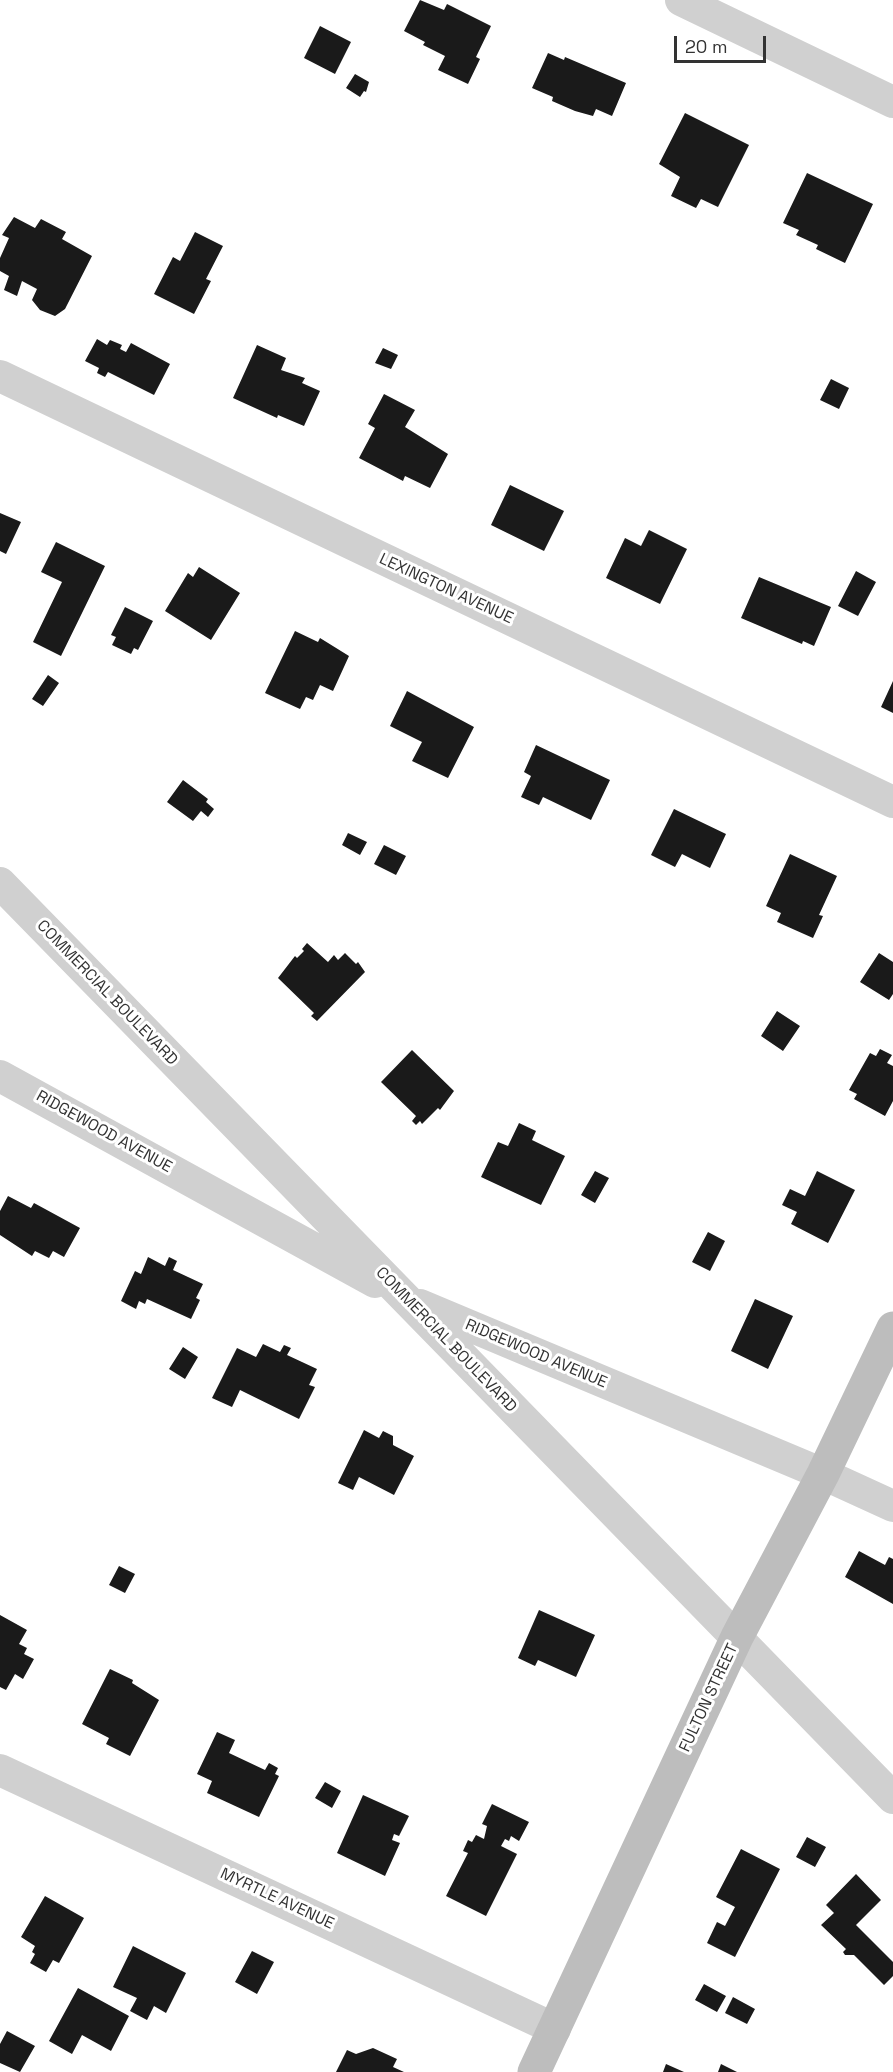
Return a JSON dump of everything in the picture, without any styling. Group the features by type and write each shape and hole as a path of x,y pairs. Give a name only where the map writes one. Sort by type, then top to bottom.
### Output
{"street":[{"path":"681,0 893,102"},
{"name":"LEXINGTON AVENUE","path":"0,376 893,802"},
{"name":"COMMERCIAL BOULEVARD","path":"0,883 893,1798"},
{"name":"RIDGEWOOD AVENUE","path":"0,1076 406,1299 823,1474 893,1506"},
{"name":"FULTON STREET","path":"534,2072 737,1637 823,1474 893,1328"},
{"name":"MYRTLE AVENUE","path":"0,1770 555,2029"}],"building":[{"path":"420,0 444,10 447,4 491,26 476,57 480,59 468,84 438,70 445,56 423,45 425,42 404,31"},
{"path":"320,26 351,42 335,74 304,58"},
{"path":"548,53 564,60 565,57 626,83 612,116 596,109 593,116 575,111 552,101 553,97 532,88"},
{"path":"355,74 369,82 366,92 364,91 360,97 346,88"},
{"path":"685,113 749,145 718,207 701,199 696,208 671,196 680,177 659,164"},
{"path":"807,173 873,204 845,263 816,249 818,245 796,235 799,230 783,223"},
{"path":"14,217 35,228 41,219 66,232 62,239 92,256 65,309 55,316 40,310 32,300 37,289 22,281 17,296 4,290 9,276 0,271 0,258 9,238 2,235"},
{"path":"195,232 223,246 206,279 211,281 194,314 154,294 173,257 180,261"},
{"path":"97,339 107,345 110,340 122,345 120,349 126,352 131,343 170,364 154,395 108,372 105,377 97,373 99,368 85,361"},
{"path":"257,345 286,358 281,370 305,378 302,383 320,391 304,426 278,415 277,418 233,398"},
{"path":"383,348 398,355 391,369 375,363"},
{"path":"831,379 849,388 839,409 820,400"},
{"path":"384,394 415,410 405,427 448,454 430,488 405,476 403,481 359,458 375,428 368,424"},
{"path":"510,485 564,511 544,551 491,525"},
{"path":"0,513 21,522 6,554 0,551"},
{"path":"649,530 687,549 660,604 606,578 625,538 641,546"},
{"path":"56,542 105,566 61,656 33,642 62,582 41,572"},
{"path":"199,567 240,593 211,640 165,611 188,573 193,577"},
{"path":"856,571 876,582 858,616 838,606"},
{"path":"759,577 831,607 814,646 803,641 802,644 741,618"},
{"path":"125,607 153,621 138,650 134,648 131,654 112,645 116,637 111,635"},
{"path":"295,631 318,642 320,638 349,656 333,691 320,685 313,700 306,697 300,709 265,693"},
{"path":"48,675 59,683 43,706 32,699"},
{"path":"893,681 893,713 881,707"},
{"path":"407,691 474,727 448,778 412,761 422,742 390,726"},
{"path":"536,745 610,780 591,820 543,797 539,805 521,797 531,776 524,772"},
{"path":"183,780 208,799 206,802 214,809 208,817 201,811 193,821 167,802"},
{"path":"674,809 726,834 710,868 682,854 675,867 651,855"},
{"path":"348,833 367,842 360,855 342,845"},
{"path":"384,845 406,856 396,875 374,864"},
{"path":"790,854 837,876 819,915 823,916 813,938 777,922 781,913 766,906"},
{"path":"307,943 328,962 334,955 338,960 345,953 356,964 358,962 365,972 317,1021 311,1016 314,1013 278,978 295,956 297,958 304,951 302,949"},
{"path":"879,953 893,962 893,994 889,1000 860,982"},
{"path":"777,1011 800,1026 783,1051 761,1036"},
{"path":"880,1049 892,1055 887,1063 893,1066 893,1101 885,1116 854,1099 857,1094 849,1090 870,1053 876,1056"},
{"path":"412,1050 454,1091 440,1110 438,1108 422,1124 420,1121 416,1125 412,1121 416,1116 381,1082"},
{"path":"519,1123 536,1131 532,1140 565,1156 541,1205 481,1177 498,1142 508,1146"},
{"path":"595,1171 609,1178 595,1203 581,1195"},
{"path":"817,1171 855,1190 828,1243 791,1224 797,1212 782,1205 790,1189 805,1196"},
{"path":"8,1196 31,1208 34,1203 80,1228 64,1257 53,1251 49,1258 35,1251 32,1256 0,1235 0,1211"},
{"path":"708,1232 725,1241 710,1271 692,1262"},
{"path":"148,1257 165,1266 169,1257 177,1261 173,1270 203,1284 196,1298 200,1300 191,1319 147,1299 145,1304 139,1301 136,1309 121,1301 135,1271 141,1274"},
{"path":"755,1299 793,1316 768,1369 731,1351"},
{"path":"263,1344 280,1352 284,1345 291,1348 287,1355 317,1369 309,1385 315,1387 299,1419 240,1390 232,1407 212,1398 237,1348 256,1357"},
{"path":"183,1347 198,1357 185,1379 169,1369"},
{"path":"364,1430 379,1438 383,1431 393,1436 393,1445 414,1456 394,1495 359,1477 353,1490 338,1483"},
{"path":"859,1551 885,1565 889,1557 893,1559 893,1604 845,1577"},
{"path":"119,1566 135,1574 125,1593 109,1585"},
{"path":"539,1610 595,1635 576,1677 538,1660 535,1666 518,1658"},
{"path":"0,1615 27,1630 19,1644 27,1648 24,1654 34,1659 23,1679 15,1674 6,1690 0,1687"},
{"path":"110,1669 133,1680 132,1683 159,1700 130,1756 106,1744 109,1738 82,1724"},
{"path":"217,1732 235,1740 229,1753 265,1770 269,1763 278,1768 275,1774 279,1776 259,1817 207,1793 212,1781 197,1774"},
{"path":"325,1782 341,1791 332,1808 315,1798"},
{"path":"363,1795 409,1816 399,1836 394,1834 392,1840 400,1843 385,1876 337,1853"},
{"path":"492,1804 529,1822 519,1841 511,1836 509,1841 505,1839 501,1846 517,1854 486,1916 446,1896 468,1853 463,1851 468,1840 472,1842 476,1835 484,1839 487,1826 482,1824"},
{"path":"807,1837 826,1847 815,1867 796,1857"},
{"path":"741,1849 780,1869 735,1957 707,1943 717,1922 725,1926 735,1907 716,1897"},
{"path":"856,1874 881,1900 856,1925 893,1962 893,1976 884,1985 854,1955 845,1955 843,1952 846,1949 821,1925 834,1913 826,1905"},
{"path":"45,1896 84,1918 59,1963 53,1960 46,1972 30,1963 35,1954 32,1952 35,1946 21,1937"},
{"path":"133,1946 186,1973 166,2013 154,2006 147,2020 130,2011 137,1998 113,1987"},
{"path":"252,1951 274,1962 257,1994 235,1982"},
{"path":"704,1984 726,1996 717,2012 695,2000"},
{"path":"78,1988 129,2016 111,2051 82,2035 72,2054 49,2041"},
{"path":"733,1997 755,2009 747,2024 725,2013"},
{"path":"7,2031 35,2046 20,2072 0,2063 0,2044"},
{"path":"373,2048 397,2059 393,2067 404,2072 336,2072 347,2050 356,2054"},
{"path":"666,2064 684,2072 663,2072"},
{"path":"721,2064 737,2072 718,2072"}]}
